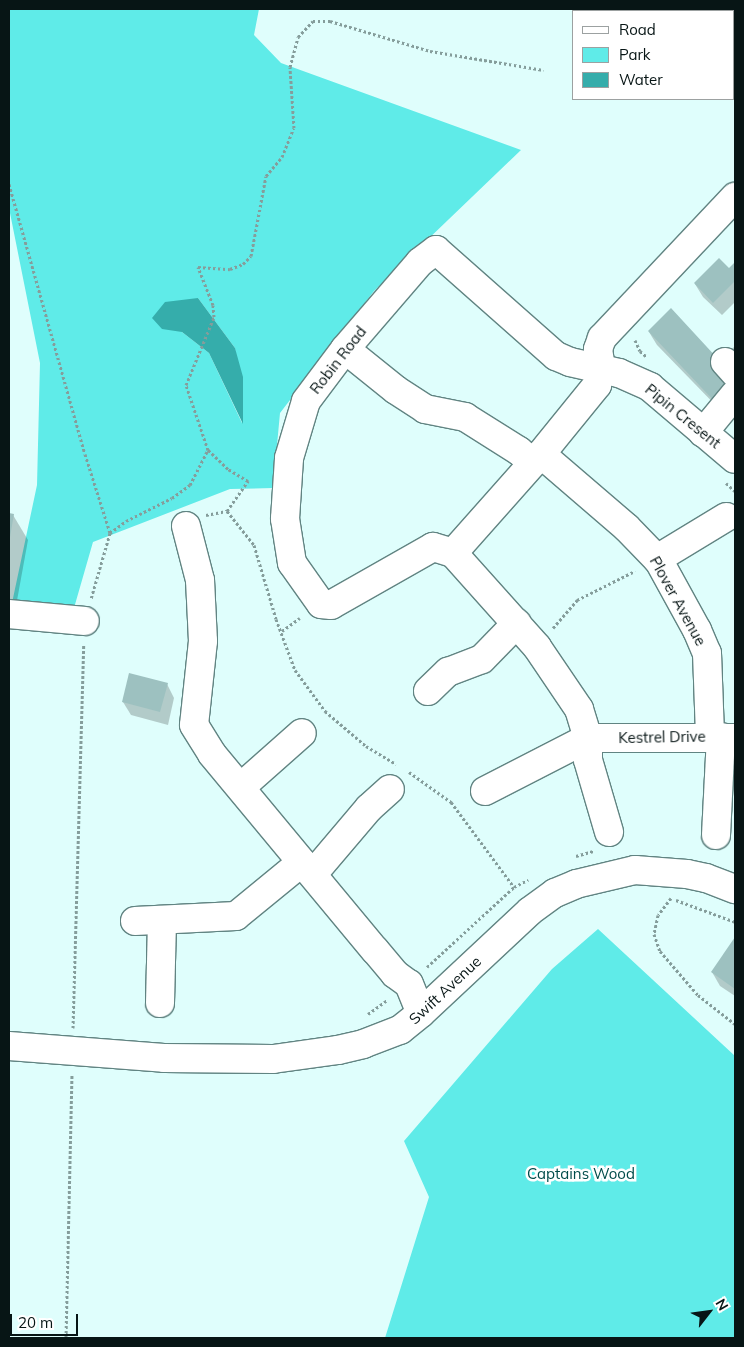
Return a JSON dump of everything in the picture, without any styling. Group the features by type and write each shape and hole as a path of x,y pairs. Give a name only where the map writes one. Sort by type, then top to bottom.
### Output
{"street":[{"path":"608,832 588,760 588,738 579,709 537,647 453,553 537,459 597,385 601,368 598,349 602,338 735,197"},
{"name":"Robin Road","path":"453,553 433,547 330,605 320,604 292,564 285,519 289,458 306,402 345,349 420,262 436,250 556,356 570,362 601,368"},
{"name":"Plover Avenue","path":"345,349 396,390 425,409 465,417 519,451 537,459 627,528 657,559 697,630 707,653 722,737 716,835"},
{"name":"Pipin Cresent","path":"601,368 635,378 650,387 735,459"},
{"path":"703,433 735,394"},
{"path":"657,559 726,517"},
{"path":"195,521 203,641 194,725 212,754 395,974 409,984 422,1013"},
{"path":"9,614 85,621"},
{"path":"428,691 448,672 482,659 517,623"},
{"path":"241,787 302,733"},
{"name":"Kestrel Drive","path":"588,738 722,737"},
{"path":"485,791 568,746 588,738"},
{"path":"135,921 236,916 307,868 369,808 397,774"},
{"name":"Swift Avenue","path":"9,1046 76,1036 164,1058 283,1058 312,1055 363,1044 400,1030 422,1013 530,911 555,893 576,884 606,875 635,870 687,874 706,878 735,889"},
{"path":"160,1003 162,920"}],"path":[{"path":"195,521 227,511 248,481 228,469 208,450 186,385 214,317 213,305 198,267 221,270 230,269 242,264 251,256 266,176 282,157 294,128 290,67 298,37 314,21 330,21 430,51 543,70"},
{"path":"9,184 85,454 110,533 85,621 76,1036 66,1338"},
{"path":"635,335 635,344 640,351 654,362"},
{"path":"110,533 126,521 172,498 190,485 208,450"},
{"path":"227,511 254,544 276,619 295,670 324,711 397,774 452,802 514,887 409,984 364,1017"},
{"path":"537,647 577,600 657,559"},
{"path":"735,922 670,898 658,916 654,934 660,951 698,995 735,1024"}],"green space":[{"path":"9,9 259,9 254,35 281,63 521,150 374,291 280,413 273,488 230,489 93,542 74,608 12,603 37,485 40,363 9,208","holes":["198,298 235,348 242,423 209,353 182,332"]},
{"name":"Captains Wood","path":"598,929 735,1056 735,1338 385,1338 429,1197 404,1141 552,969"}],"water":[{"path":"198,298 235,348 243,377 243,424 209,353 182,332 162,329 152,318 165,302"}],"building":[{"path":"719,258 729,268 735,262 735,281 713,303 694,283"},
{"path":"671,308 718,359 710,366 732,389 717,404 648,331"},
{"path":"9,513 14,514 10,537 9,537"},
{"path":"129,673 168,683 160,712 122,702"},
{"path":"735,937 735,989 711,972"}]}
